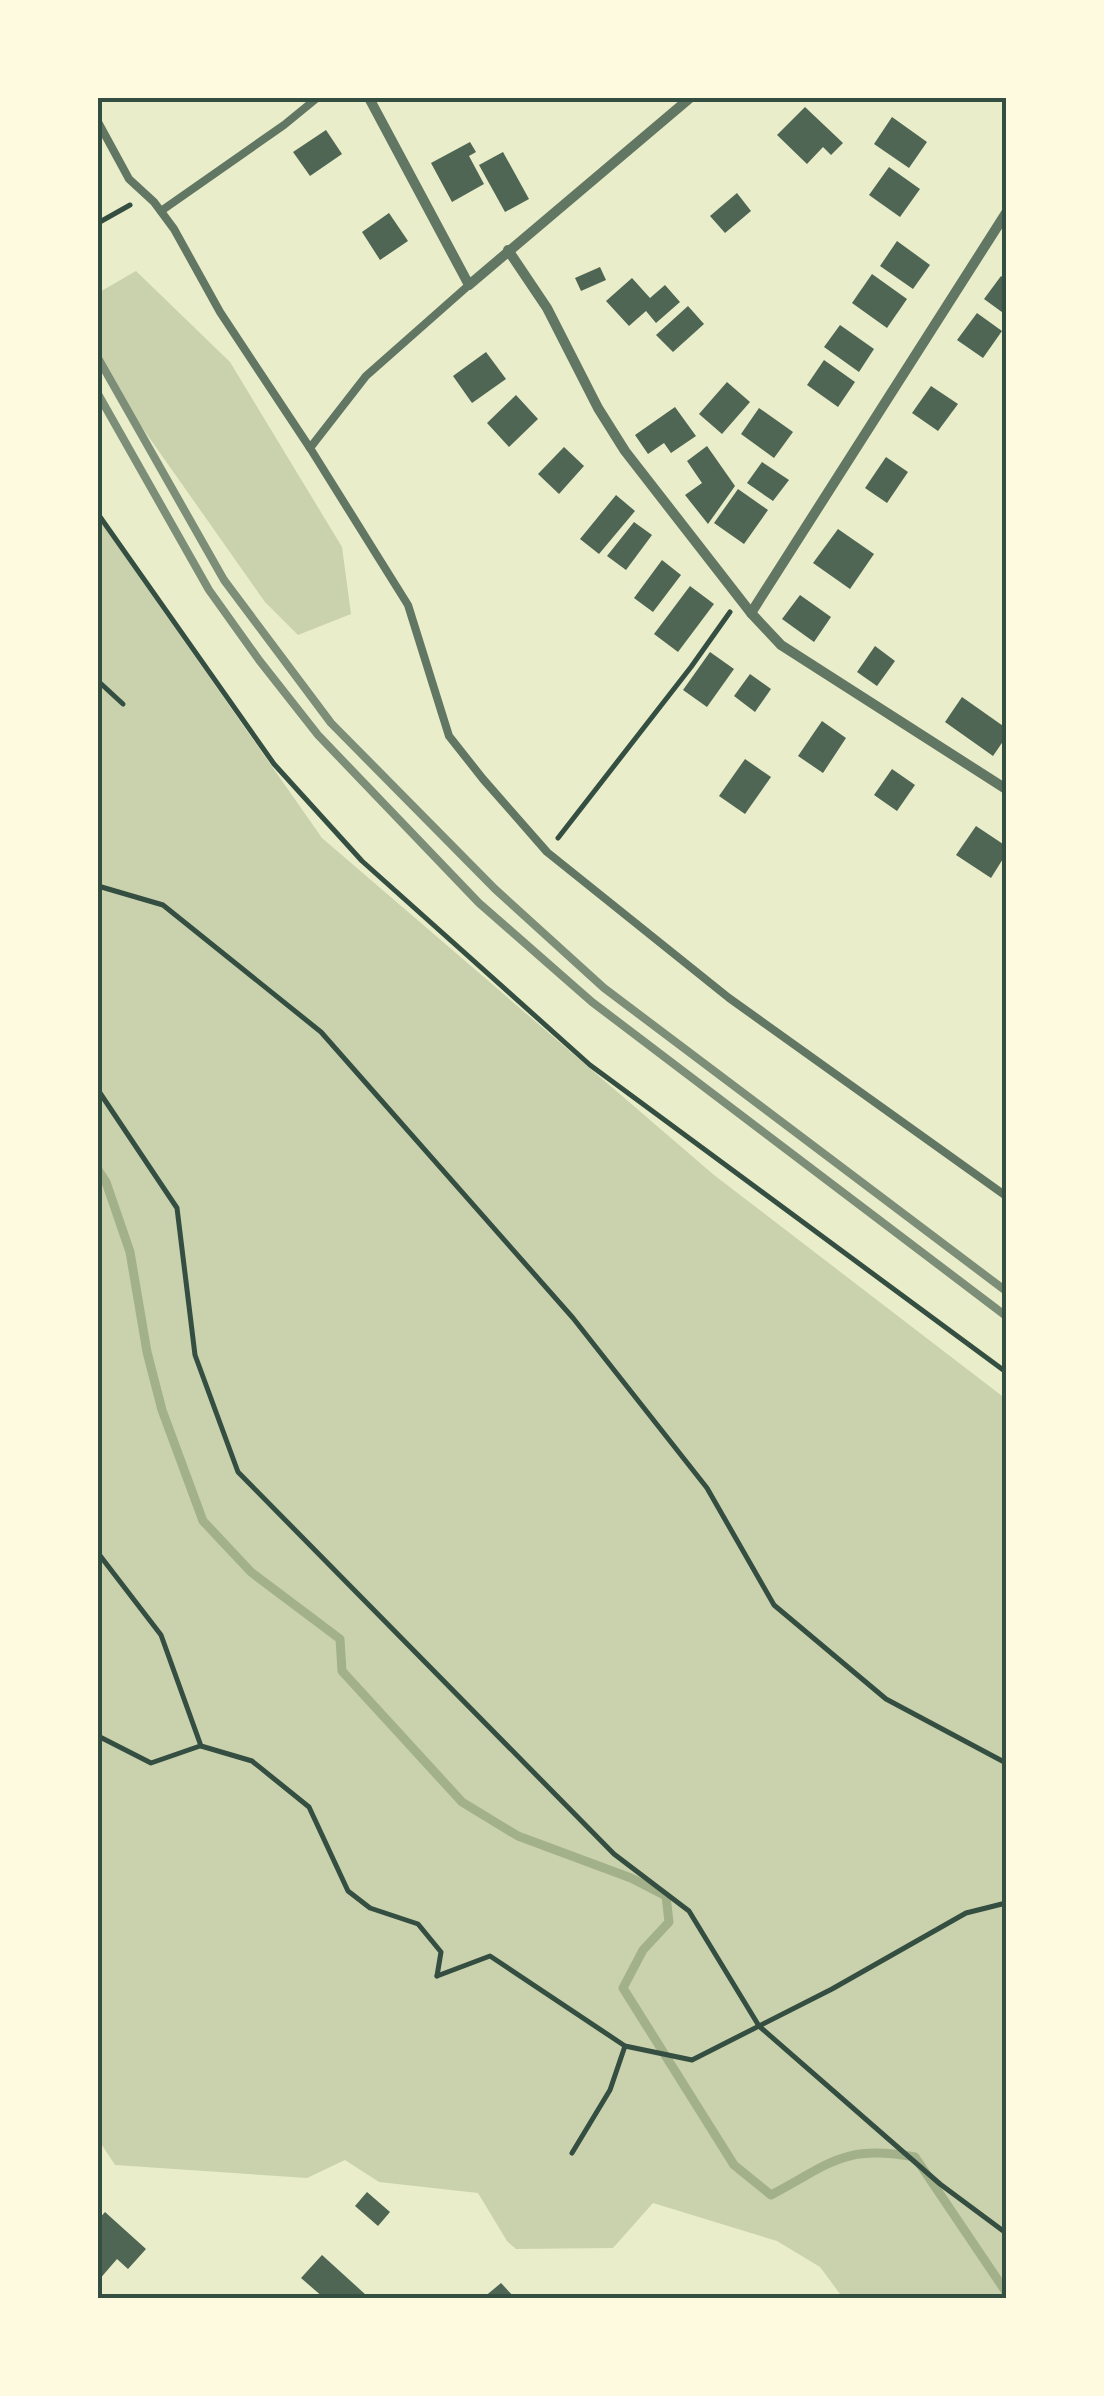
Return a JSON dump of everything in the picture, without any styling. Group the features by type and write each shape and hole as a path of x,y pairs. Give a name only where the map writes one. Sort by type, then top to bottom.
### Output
{"street":[{"path":"369,98 469,285 690,98"},
{"path":"751,613 1006,212"},
{"path":"508,250 548,308 598,408 625,451 751,613 781,645 1006,789"}],"lane":[{"path":"160,210 284,125 316,98"},
{"path":"98,122 129,179 160,210 220,312 408,605 449,736 547,852 729,998 1006,1196"},
{"path":"310,448 366,376 469,285"}],"path":[{"path":"98,223 148,196"},
{"path":"98,514 274,764 362,860 590,1065 1006,1372"},
{"path":"547,852 692,667 740,599"},
{"path":"98,681 123,704"},
{"path":"98,886 163,905 320,1032 572,1318 707,1488 774,1605 886,1700 1006,1763"},
{"path":"98,1090 177,1208 194,1355 238,1472 600,1841 690,1911 758,2026 940,2184 1006,2233"},
{"path":"98,1553 161,1635 201,1746"},
{"path":"98,1736 150,1763 201,1746 252,1761 309,1807 348,1891 370,1908 418,1924 441,1952 437,1976 490,1956 625,2046 692,2060 832,1989 966,1913 1006,1903"},
{"path":"572,2153 610,2090 625,2046"}],"green space":[{"path":"136,271 230,362 342,547 351,614 298,635 265,602 103,372 98,358 98,293"},
{"path":"98,518 322,838 714,1175 1006,1399 1006,2298 843,2298 820,2267 777,2241 653,2203 613,2248 516,2249 478,2193 379,2182 345,2160 307,2178 115,2165 98,2139"}],"building":[{"path":"805,107 843,143 831,155 823,147 807,164 777,135"},
{"path":"892,117 927,142 909,168 874,144"},
{"path":"326,130 342,154 310,176 293,152"},
{"path":"470,142 476,152 469,156 484,184 452,202 431,163"},
{"path":"503,152 529,199 505,212 479,165"},
{"path":"889,167 920,189 900,217 869,195"},
{"path":"737,193 751,211 725,233 710,216"},
{"path":"389,213 408,241 380,260 362,232"},
{"path":"897,241 930,265 913,289 880,266"},
{"path":"600,267 606,280 581,291 575,278"},
{"path":"872,274 907,299 887,328 852,303"},
{"path":"1001,276 1006,280 1006,315 984,299"},
{"path":"632,278 650,298 665,285 680,302 656,323 646,311 629,326 606,301"},
{"path":"688,306 704,324 673,352 656,335"},
{"path":"977,313 1002,331 983,358 957,340"},
{"path":"840,325 874,349 859,372 824,347"},
{"path":"486,352 506,379 472,403 453,376"},
{"path":"824,360 855,382 838,407 807,385"},
{"path":"727,382 750,402 722,434 699,414"},
{"path":"931,386 958,404 938,431 912,413"},
{"path":"516,395 538,419 509,447 487,423"},
{"path":"675,407 696,436 671,453 664,443 648,454 635,435"},
{"path":"759,408 793,432 774,458 741,434"},
{"path":"707,446 735,486 708,524 685,495 702,483 687,461"},
{"path":"564,447 584,466 559,494 538,474"},
{"path":"886,457 908,472 887,503 865,488"},
{"path":"762,462 789,480 773,501 747,483"},
{"path":"738,489 768,510 744,544 714,523"},
{"path":"616,495 635,511 599,554 580,539"},
{"path":"634,522 652,535 626,570 607,556"},
{"path":"838,529 874,554 850,589 813,563"},
{"path":"662,560 681,575 653,612 634,598"},
{"path":"690,586 714,604 678,652 654,634"},
{"path":"800,595 831,617 814,642 782,619"},
{"path":"875,646 895,661 877,686 857,672"},
{"path":"710,652 734,669 707,707 683,690"},
{"path":"750,674 771,689 755,712 734,696"},
{"path":"962,697 1006,728 1006,737 993,756 945,722"},
{"path":"822,721 846,738 823,773 798,756"},
{"path":"745,759 771,777 745,814 719,796"},
{"path":"892,769 915,785 897,811 874,795"},
{"path":"976,826 1006,846 1006,854 991,878 956,855"},
{"path":"367,2192 390,2212 378,2226 355,2206"},
{"path":"105,2212 146,2249 128,2269 117,2259 98,2281 98,2220"},
{"path":"322,2255 366,2295 324,2298 301,2278"},
{"path":"501,2283 515,2298 483,2298"}],"waterway":[{"path":"98,1170 106,1182 130,1252 147,1352 162,1410 203,1521 251,1572 340,1639 342,1671 462,1802 518,1836 631,1878 666,1896 669,1922 643,1950 623,1988 734,2165 771,2195 853,2155 915,2157 1006,2292"}],"railway":[{"path":"98,358 224,580 331,723 495,889 604,988 1006,1291"},
{"path":"98,394 209,590 259,660 318,735 479,903 592,1002 1006,1316"}]}
